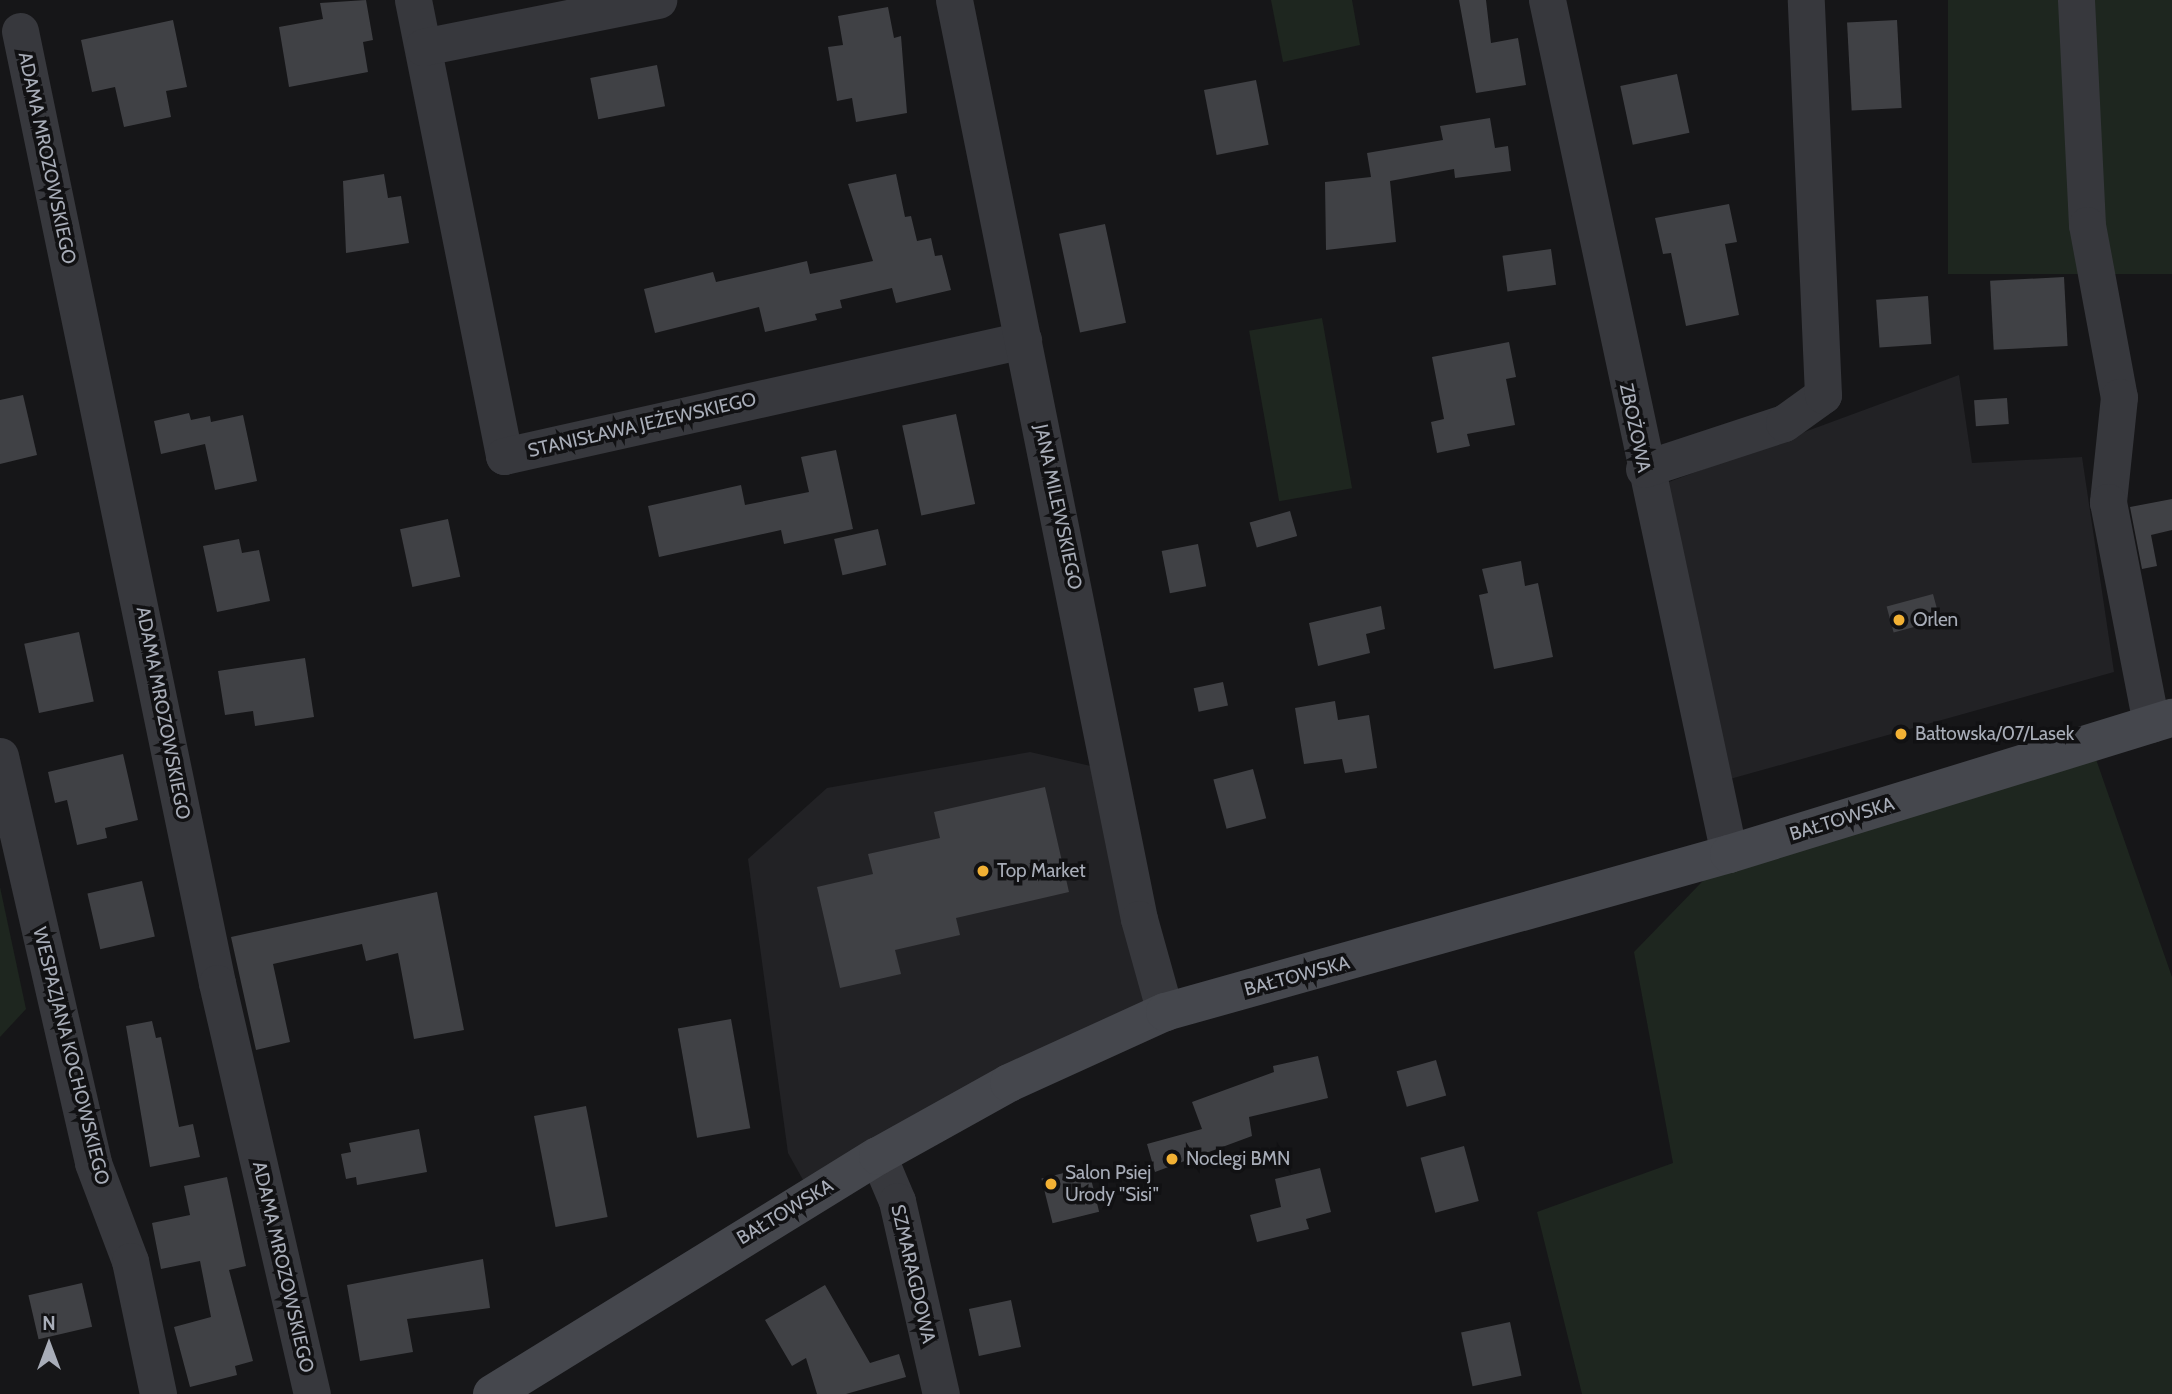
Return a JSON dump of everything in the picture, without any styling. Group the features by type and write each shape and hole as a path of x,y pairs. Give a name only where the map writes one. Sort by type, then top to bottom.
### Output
{"main road":[{"name":"BAŁTOWSKA","path":"492,1394 878,1156 1009,1083 1165,1012 1729,854 2162,721"}],"street":[{"name":"STANISŁAWA JEŻEWSKIEGO","path":"413,0 504,456 1023,340"},
{"path":"423,47 657,0"},
{"name":"JANA MILEWSKIEGO","path":"954,0 1139,919 1165,1012"},
{"name":"ZBOŻOWA","path":"1547,0 1644,469 1729,854"},
{"path":"1644,469 1784,423 1823,395 1806,0"},
{"path":"2076,0 2087,225 2119,397 2108,502 2162,721"},
{"name":"ADAMA MROZOWSKIEGO","path":"20,31 217,984 312,1394"},
{"name":"WESPAZJANA KOCHOWSKIEGO","path":"0,756 93,1163 130,1261 158,1394"},
{"name":"SZMARAGDOWA","path":"878,1156 897,1201 941,1394"}],"shaded area":[{"path":"1271,0 1352,0 1360,45 1283,62"},
{"path":"1948,0 2172,0 2172,274 1948,274"},
{"path":"1322,318 1352,488 1279,501 1249,331"},
{"name":"Orlen","path":"1959,375 1972,463 2082,457 2114,672 1730,779 1666,483"},
{"path":"2090,742 2172,977 2172,1394 1582,1394 1537,1212 1673,1163 1634,952 1729,854"},
{"path":"1030,752 1108,770 1165,1012 812,1196 788,1153 748,859 827,788"},
{"path":"0,887 26,1009 0,1037"}],"building":[{"path":"366,0 373,40 363,42 368,72 289,87 279,27 323,19 320,3"},
{"path":"1459,0 1486,0 1491,43 1518,38 1526,85 1476,93"},
{"path":"888,7 894,38 901,36 907,113 856,122 852,98 837,101 828,47 843,45 838,16"},
{"path":"173,20 187,87 166,91 171,117 124,127 115,87 92,92 81,40"},
{"path":"1897,20 1902,108 1852,110 1847,23"},
{"path":"657,65 665,106 598,119 590,78"},
{"path":"1677,74 1689,133 1633,145 1620,86"},
{"path":"1256,80 1269,145 1217,155 1204,90"},
{"path":"1490,118 1495,148 1508,146 1511,171 1455,178 1454,169 1390,181 1396,242 1326,250 1325,182 1371,177 1367,153 1443,140 1440,126"},
{"path":"384,174 388,198 401,196 409,243 346,253 343,181"},
{"path":"896,174 905,217 911,216 917,241 931,238 935,256 942,255 951,290 896,303 892,288 840,300 842,308 815,314 817,320 765,332 759,307 655,333 644,289 713,272 716,282 807,261 810,274 873,261 848,184"},
{"path":"1729,204 1737,242 1725,244 1739,315 1686,326 1671,253 1663,254 1655,218"},
{"path":"1105,224 1126,323 1080,333 1059,234"},
{"path":"1551,249 1556,285 1507,291 1502,256"},
{"path":"2064,277 2068,346 1994,350 1990,281"},
{"path":"1928,296 1931,344 1879,348 1876,300"},
{"path":"1509,342 1516,377 1506,379 1515,425 1467,434 1470,446 1437,453 1431,422 1444,419 1432,357"},
{"path":"23,395 37,455 0,464 0,400"},
{"path":"2007,398 2009,424 1976,426 1974,400"},
{"path":"189,413 191,420 210,416 211,422 243,415 257,481 215,490 205,444 161,454 154,421"},
{"path":"956,414 975,504 921,515 902,425"},
{"path":"836,450 853,529 784,544 781,530 659,557 648,506 741,485 745,505 809,492 801,457"},
{"path":"2172,499 2172,530 2151,535 2157,566 2142,569 2130,507"},
{"path":"1290,511 1297,536 1257,548 1250,523"},
{"path":"448,519 460,577 412,587 400,529"},
{"path":"878,529 886,565 842,575 834,539"},
{"path":"239,539 242,553 259,550 270,601 217,612 203,546"},
{"path":"1198,544 1206,586 1170,593 1162,551"},
{"path":"1521,561 1525,586 1538,583 1553,657 1494,669 1479,595 1488,593 1482,569"},
{"path":"1933,594 1940,620 1894,633 1887,606"},
{"path":"1381,606 1385,629 1366,634 1370,653 1318,666 1309,623"},
{"path":"79,632 94,701 39,713 24,644"},
{"path":"305,658 314,717 255,726 253,711 225,715 218,671"},
{"path":"1223,682 1228,705 1199,712 1194,688"},
{"path":"1335,701 1338,720 1369,715 1377,768 1345,773 1342,759 1304,764 1295,708"},
{"path":"123,754 138,820 105,828 107,838 77,845 67,800 55,803 48,772"},
{"path":"1253,769 1266,818 1227,829 1213,780"},
{"path":"1045,787 1069,892 956,918 960,935 895,950 901,974 840,988 817,887 873,874 868,854 940,838 934,812"},
{"path":"142,881 155,937 100,949 87,894"},
{"path":"437,892 464,1030 414,1039 398,953 366,961 362,944 273,964 290,1042 256,1050 231,937"},
{"path":"731,1019 750,1128 697,1138 678,1028"},
{"path":"152,1021 156,1038 161,1037 179,1127 193,1124 200,1157 150,1167 126,1026"},
{"path":"1318,1056 1328,1098 1249,1117 1252,1136 1155,1172 1147,1144 1202,1129 1192,1102 1274,1072 1273,1066"},
{"path":"1436,1060 1446,1096 1407,1107 1397,1071"},
{"path":"586,1106 608,1217 556,1227 534,1116"},
{"path":"419,1129 427,1172 357,1185 356,1177 346,1179 341,1154 351,1152 349,1143"},
{"path":"1464,1146 1479,1201 1435,1213 1421,1158"},
{"path":"1088,1167 1099,1212 1053,1223 1041,1179"},
{"path":"1320,1168 1331,1212 1306,1219 1309,1229 1257,1242 1250,1215 1281,1207 1275,1179"},
{"path":"227,1177 246,1266 229,1270 253,1361 235,1366 237,1375 190,1387 174,1327 211,1317 200,1261 161,1269 152,1223 190,1215 184,1186"},
{"path":"483,1259 490,1308 407,1319 413,1352 360,1361 347,1285"},
{"path":"82,1283 92,1327 39,1339 28,1295"},
{"path":"825,1285 870,1363 899,1354 906,1377 846,1394 817,1394 806,1358 792,1366 765,1320"},
{"path":"1011,1300 1021,1347 979,1356 969,1309"},
{"path":"1510,1322 1521,1376 1473,1386 1461,1332"}],"place":[{"name":"Orlen","path":"1899,620"},
{"name":"Bałtowska/07/Lasek","path":"1901,734"},
{"name":"Top Market","path":"983,871"},
{"name":"Noclegi BMN","path":"1172,1159"},
{"name":"Salon Psiej Urody \"Sisi\"","path":"1051,1184"}]}
